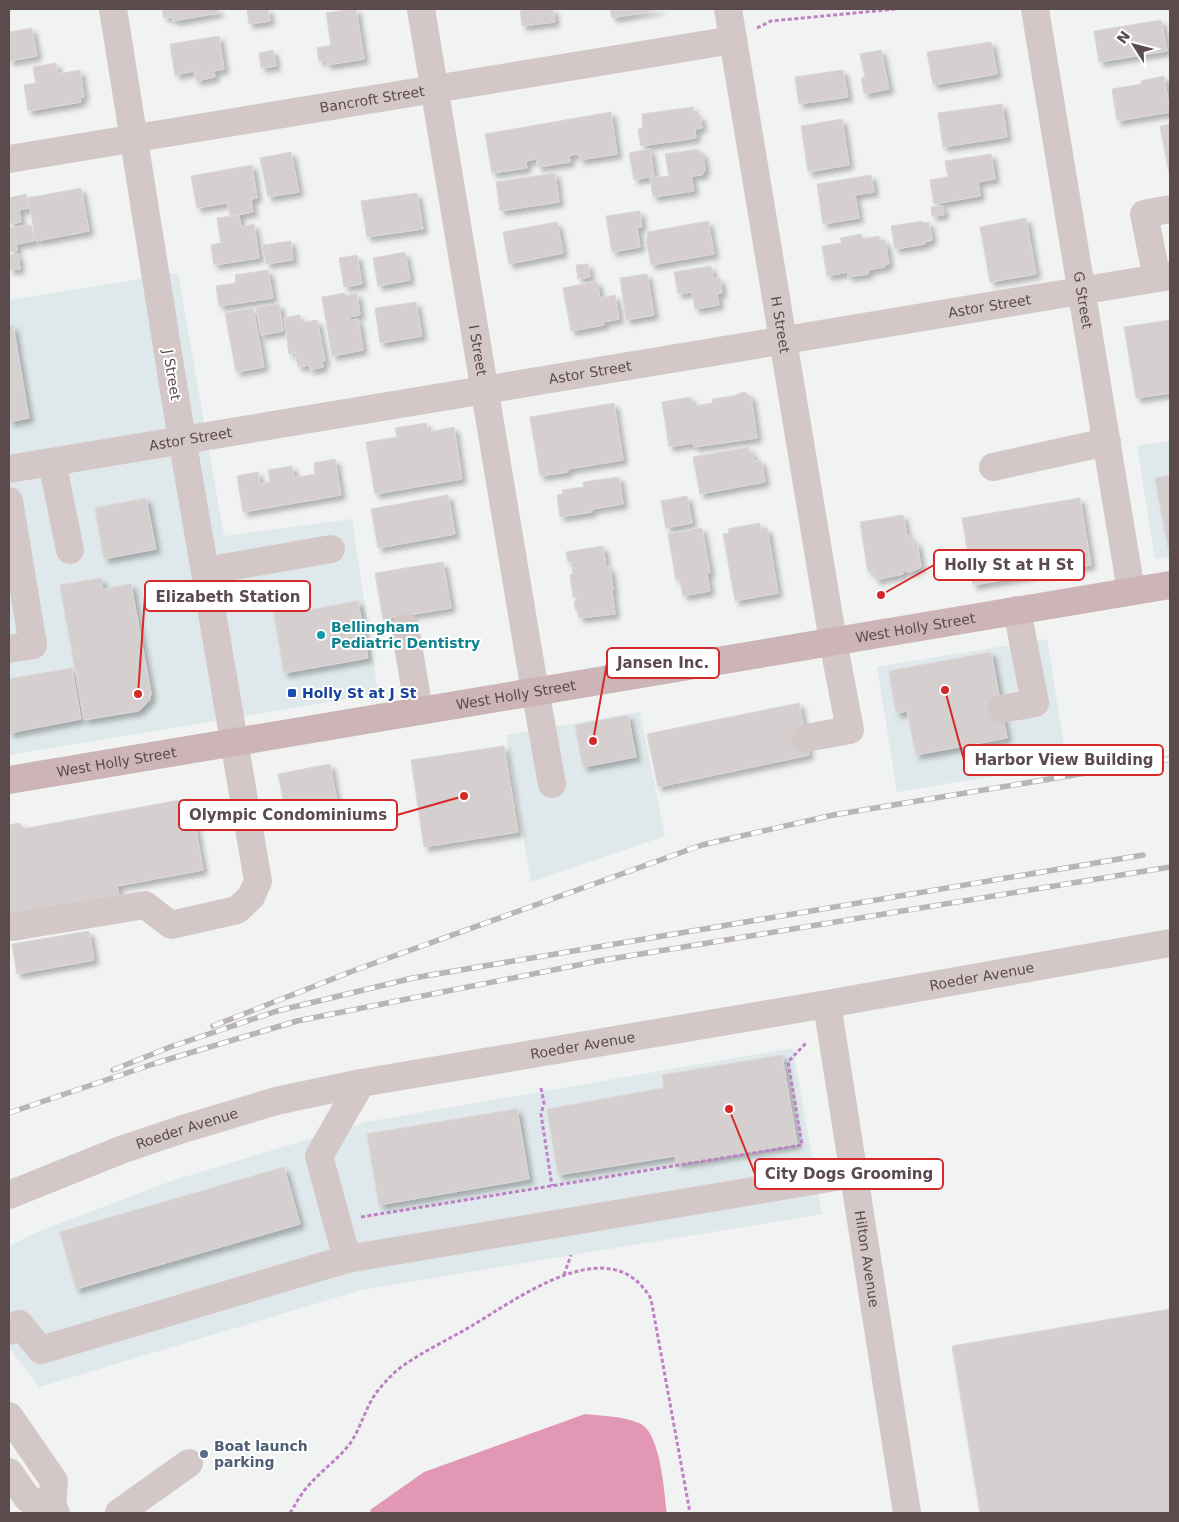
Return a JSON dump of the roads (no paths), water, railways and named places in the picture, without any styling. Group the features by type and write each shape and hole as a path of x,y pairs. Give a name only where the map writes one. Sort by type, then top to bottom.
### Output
{"main road":[{"name":"West Holly Street","path":"9,780 1170,585"}],"street":[{"name":"J Street","path":"12,927 145,905 171,925 237,910 251,897 258,881 183,440 113,9"},
{"name":"I Street","path":"421,9 552,784"},
{"name":"H Street","path":"728,9 833,641 850,730 806,738"},
{"name":"G Street","path":"1035,9 1132,591"},
{"name":"Bancroft Street","path":"9,159 733,40"},
{"path":"1164,277 1144,214 1170,209"},
{"name":"Astor Street","path":"9,469 1164,277"},
{"path":"993,467 1107,442"},
{"path":"52,462 70,550"},
{"path":"9,502 33,645 9,649"},
{"path":"205,571 331,549"},
{"path":"1002,709 1035,703 1017,610"},
{"path":"405,627 419,711"},
{"name":"Roeder Avenue","path":"9,1195 121,1150 276,1101 361,1083 1170,944"},
{"name":"Hilton Avenue","path":"827,1004 907,1513"},
{"path":"347,1259 319,1156 361,1083"},
{"path":"9,1331 19,1324 41,1350 347,1259 854,1174"},
{"path":"9,1416 54,1481 54,1510 28,1499 9,1472"},
{"path":"119,1513 189,1463"}],"railway":[{"path":"213,1026 358,969 702,845 833,815 1170,759"},
{"path":"113,1070 170,1047 277,1011 413,978 1143,855"},
{"path":"9,1113 156,1063 297,1021 598,961 1170,867"}],"place":[{"name":"Holly St at H St","path":"881,595"},
{"name":"Bellingham Pediatric Dentistry","path":"321,635"},
{"name":"Harbor View Building","path":"945,690"},
{"name":"Holly St at J St","path":"292,693"},
{"name":"Elizabeth Station","path":"138,694"},
{"name":"Jansen Inc.","path":"593,741"},
{"name":"Olympic Condominiums","path":"464,796"},
{"name":"City Dogs Grooming","path":"729,1109"},
{"name":"Boat launch parking","path":"204,1454"}]}
